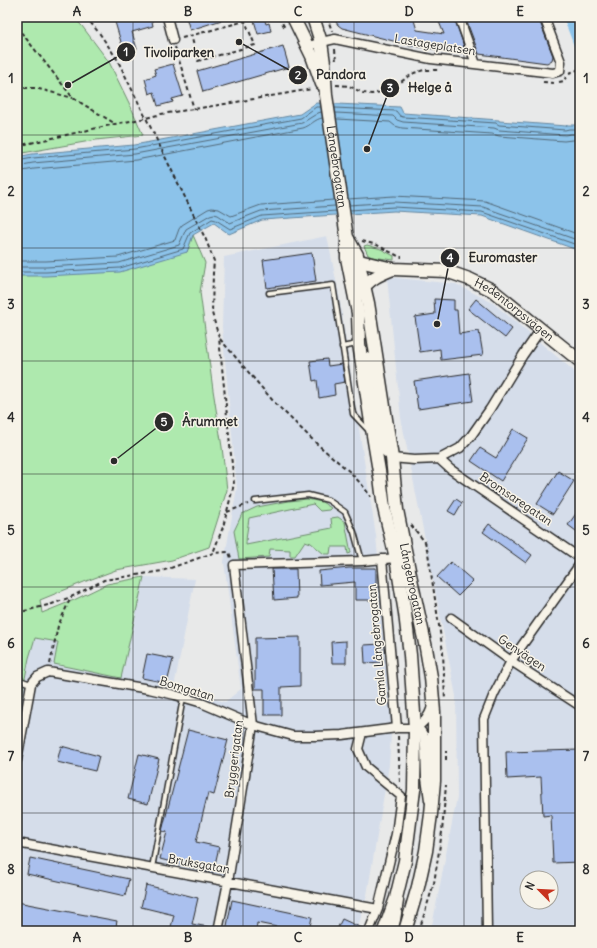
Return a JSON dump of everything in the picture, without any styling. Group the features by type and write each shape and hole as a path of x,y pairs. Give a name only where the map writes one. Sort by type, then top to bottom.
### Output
{"main road":[{"name":"Långebrogatan","path":"293,17 312,56 325,92"},
{"name":"Långebrogatan","path":"313,17 321,42 324,63 325,92 347,234 347,258 358,313 360,344 384,508 396,558 410,655 415,728 414,790 405,861 396,898 384,931"},
{"name":"Långebrogatan","path":"347,234 357,255 368,303 392,458 397,510 431,676 433,703 434,781 432,814 420,880 405,931"},
{"name":"Hedentorpsvägen","path":"358,261 393,269 446,271 469,279 492,290 580,361"},
{"name":"Hedentorpsvägen","path":"355,297 367,282 378,275 393,269"}],"street":[{"path":"167,17 173,40"},
{"path":"459,17 476,64"},
{"name":"Lastageplatsen","path":"307,47 335,39 431,59 553,73 560,70 561,62 544,17"},
{"path":"358,313 382,445 385,452 392,458 414,460 439,459 460,448 471,436 490,409 523,355 541,329"},
{"name":"Bromsaregatan","path":"439,459 450,469 580,558"},
{"name":"Långebrogatan","path":"234,565 362,561 396,558"},
{"name":"Gamla Långebrogatan","path":"382,559 397,728"},
{"path":"487,931 484,719 494,694 511,662 580,564"},
{"name":"Bryggerigatan","path":"218,931 228,882 253,724 234,565"},
{"name":"Genvägen","path":"451,618 511,662 580,706"},
{"path":"17,760 32,684 37,677 48,672"},
{"name":"Bomgatan","path":"48,672 149,690 184,698 199,702 253,724 293,736 342,735 397,728 415,728"},
{"path":"415,728 420,726 425,720 433,703"},
{"path":"415,728 421,731 424,736 426,778 432,814"},
{"path":"362,733 358,749 366,767 401,796 396,834 378,909 369,931"},
{"name":"Bruksgatan","path":"17,843 378,909"},
{"path":"392,931 399,904 401,878"}],"lane":[{"path":"269,292 333,285 353,414 373,435"},
{"path":"342,347 360,344"},
{"path":"255,501 308,495 328,500 345,512 354,532 362,561"},
{"path":"17,679 32,684"},
{"path":"152,868 184,698"}],"path":[{"path":"86,17 117,59 206,240 214,261 212,273 212,313 219,338 234,484 223,527 213,553"},
{"path":"327,17 335,39"},
{"path":"191,35 198,61 255,45 245,21 191,35 173,40 194,109"},
{"path":"17,27 73,98"},
{"path":"544,82 551,83 564,81 568,73 580,68"},
{"path":"17,146 161,114 313,88 325,92 337,85 349,86 363,93 372,94 389,90 414,73 424,70 443,70"},
{"path":"17,88 35,88 73,98 115,124"},
{"path":"219,338 274,402 317,444 350,472 372,498"},
{"path":"227,512 255,501"},
{"path":"17,613 52,604 71,597 104,580 162,571 213,553 229,552 234,565"},
{"path":"48,672 58,626 71,597"},
{"path":"397,728 401,796"}],"shaded area":[{"path":"327,236 339,295 376,535 392,719 389,765 367,895 357,931 17,931 17,719 29,658 35,638 58,642 54,664 121,678 144,577 195,579 174,687 225,702 241,689 224,562 237,488 222,327 224,257"},
{"path":"387,277 456,284 493,303 580,376 580,931 430,931 457,797 456,696 401,418"}],"green space":[{"path":"17,17 73,17 82,26 109,62 143,135 96,140 17,154"},
{"path":"193,235 205,263 200,292 227,490 209,547 172,560 116,570 40,600 42,613 107,584 144,577 121,678 54,664 58,642 35,638 29,658 17,719 17,253 187,252"},
{"path":"367,245 381,249 394,256 394,260 372,257 368,255 364,246"},
{"path":"307,499 322,502 331,508 329,510 320,511 313,504 249,518 246,545 332,528 331,518 338,517 345,522 351,553 348,554 347,547 331,547 330,554 324,554 311,543 305,541 295,556 290,556 290,550 270,549 269,557 239,559 234,531 242,514 257,507"}],"water":[{"path":"316,103 400,107 403,113 566,126 580,125 580,251 482,216 394,211 262,220 229,234 214,223 193,235 187,252 120,272 17,276 17,157 32,154 134,145 300,114"}],"building":[{"path":"151,17 153,26 132,32 137,49 124,52 115,22 117,18"},
{"path":"186,17 225,17 225,19 190,30"},
{"path":"253,17 264,17 266,24 269,23 271,31 258,34"},
{"path":"333,17 413,17 417,30 444,34 437,17 454,17 464,46 462,53 413,46 342,28"},
{"path":"465,17 538,17 553,56 552,60 547,63 479,54"},
{"path":"283,46 289,67 203,92 197,71"},
{"path":"173,64 183,96 172,99 173,102 158,106 154,92 149,94 145,79 156,75 154,69"},
{"path":"312,253 316,281 267,288 263,260"},
{"path":"434,299 454,300 454,310 457,310 459,334 479,331 483,355 441,360 440,349 420,352 415,317 435,314"},
{"path":"476,299 512,329 505,338 468,309"},
{"path":"327,359 328,366 342,364 345,382 334,384 335,395 319,398 317,380 313,381 310,361"},
{"path":"469,373 473,401 418,409 414,381"},
{"path":"513,429 528,438 501,481 471,461 480,448 496,458"},
{"path":"558,471 574,481 553,514 537,504"},
{"path":"456,499 462,503 455,515 448,511"},
{"path":"580,508 580,534 568,525"},
{"path":"489,524 532,555 526,563 483,532"},
{"path":"451,562 473,581 458,596 437,577"},
{"path":"349,568 376,568 376,600 355,600 355,582 320,585 319,571"},
{"path":"272,569 296,569 297,598 274,600"},
{"path":"300,637 300,686 281,687 281,715 264,715 264,689 255,689 255,638"},
{"path":"346,641 346,663 332,663 331,642"},
{"path":"382,644 383,662 365,663 364,645"},
{"path":"147,654 173,659 167,683 142,678"},
{"path":"188,730 228,740 214,795 208,793 196,842 219,847 213,873 160,859 167,832 162,831"},
{"path":"61,746 99,756 95,771 57,762"},
{"path":"580,750 580,862 553,863 551,815 543,816 541,777 507,779 506,752"},
{"path":"139,754 159,759 148,804 128,799"},
{"path":"30,858 129,879 125,896 27,874"},
{"path":"146,885 198,898 192,924 209,927 209,931 170,931 174,915 141,907"},
{"path":"232,900 312,917 309,931 297,931 257,923 256,931 226,931"},
{"path":"17,902 117,921 115,931 17,931"},
{"path":"342,919 364,929 364,931 336,931"}],"waterway":[{"path":"569,17 580,46"}],"place":[{"name":"Pandora","path":"239,42"},
{"name":"Tivoliparken","path":"68,85"},
{"name":"Helge å","path":"367,149"},
{"name":"Euromaster","path":"437,324"},
{"name":"Årummet","path":"114,461"}]}
